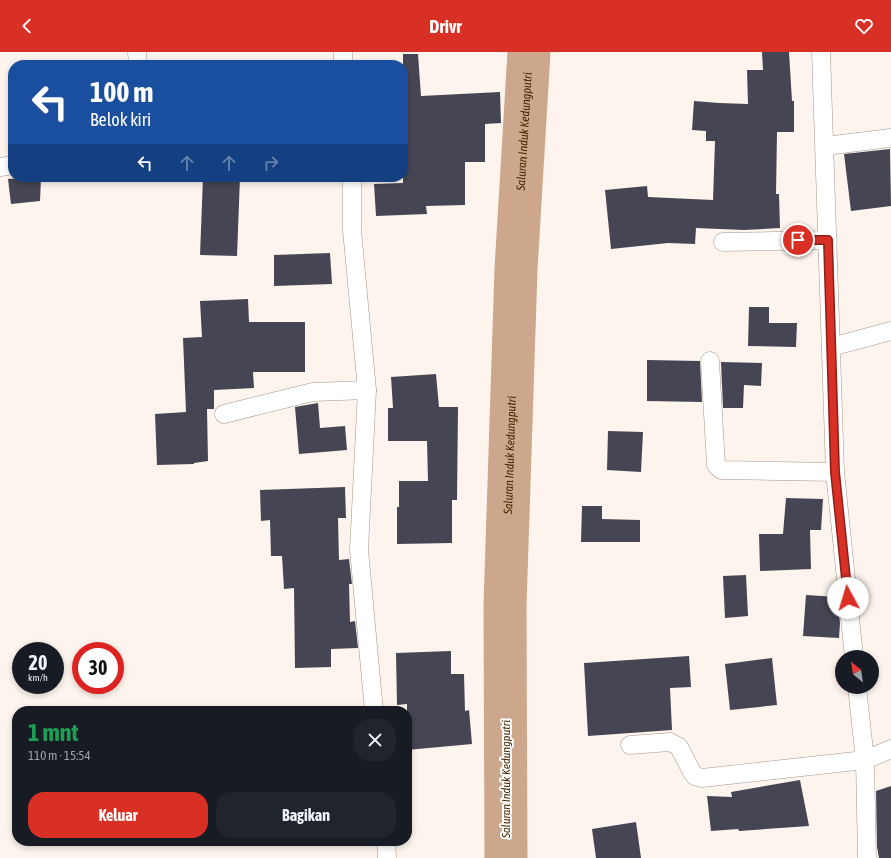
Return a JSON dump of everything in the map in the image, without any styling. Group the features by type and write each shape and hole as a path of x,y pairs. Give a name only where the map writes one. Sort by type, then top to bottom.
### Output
{"street":[{"path":"821,52 835,472 853,650"},
{"path":"825,146 891,138"},
{"path":"352,182 352,230 367,390 359,550 374,706"},
{"path":"723,242 828,240"},
{"path":"831,347 891,331"},
{"path":"710,360 716,465 718,468 721,470 747,471 835,472"},
{"path":"224,414 313,392 367,390"},
{"path":"859,694 865,760 867,858"},
{"path":"630,745 670,742 676,744 695,776 702,778 865,760 891,749"},
{"path":"387,846 388,858"}],"building":[{"path":"762,52 789,52 792,101 794,101 794,132 777,132 776,194 779,194 780,228 744,230 696,228 695,244 668,243 611,249 605,190 647,186 648,197 713,200 715,141 706,141 706,131 692,130 694,101 748,104 747,70 763,70"},
{"path":"403,54 418,54 421,96 500,92 501,123 485,124 485,162 465,162 465,205 426,206 427,214 376,216 374,184 408,182 408,60 403,60"},
{"path":"890,149 891,206 851,211 844,154"},
{"path":"8,182 41,182 40,201 11,204"},
{"path":"203,182 240,182 237,256 200,255"},
{"path":"330,253 332,284 274,286 274,255"},
{"path":"248,299 249,322 305,322 305,372 253,372 254,388 214,390 214,409 207,409 208,461 194,464 157,465 155,414 186,412 183,338 202,337 200,301"},
{"path":"749,307 769,307 769,323 797,323 796,347 748,346"},
{"path":"647,360 700,361 702,402 647,401"},
{"path":"721,362 762,363 761,386 744,385 743,408 723,408"},
{"path":"436,374 439,407 458,407 457,500 452,500 452,543 397,544 399,481 428,481 427,441 388,441 388,408 393,408 391,377"},
{"path":"318,403 320,428 345,426 347,450 299,454 295,407"},
{"path":"608,431 643,432 641,472 607,470"},
{"path":"345,487 346,518 338,518 339,560 349,559 352,584 349,584 350,622 355,621 358,648 331,649 331,667 295,668 294,588 284,589 282,556 271,556 270,520 261,521 260,490"},
{"path":"786,498 823,499 821,530 810,530 811,569 760,571 759,534 783,534"},
{"path":"582,506 602,506 602,519 640,520 640,542 581,542"},
{"path":"746,575 748,616 725,618 723,576"},
{"path":"806,595 837,597 840,623 839,638 803,636"},
{"path":"451,651 451,674 464,674 465,711 469,710 472,744 412,750 412,706 407,706 407,704 397,705 396,653"},
{"path":"689,656 691,687 670,688 672,730 588,736 584,663"},
{"path":"772,658 777,705 730,710 725,664"},
{"path":"800,780 809,826 739,831 738,829 711,831 707,796 732,797 731,792"},
{"path":"891,786 891,858 879,858 877,847 876,791"},
{"path":"636,822 641,858 596,858 592,829"}],"waterway":[{"name":"Saluran Induk Kedungputri","path":"506,858 505,606 516,269 529,52"}],"route":[{"path":"798,240 828,240 835,472 848,598"}]}
